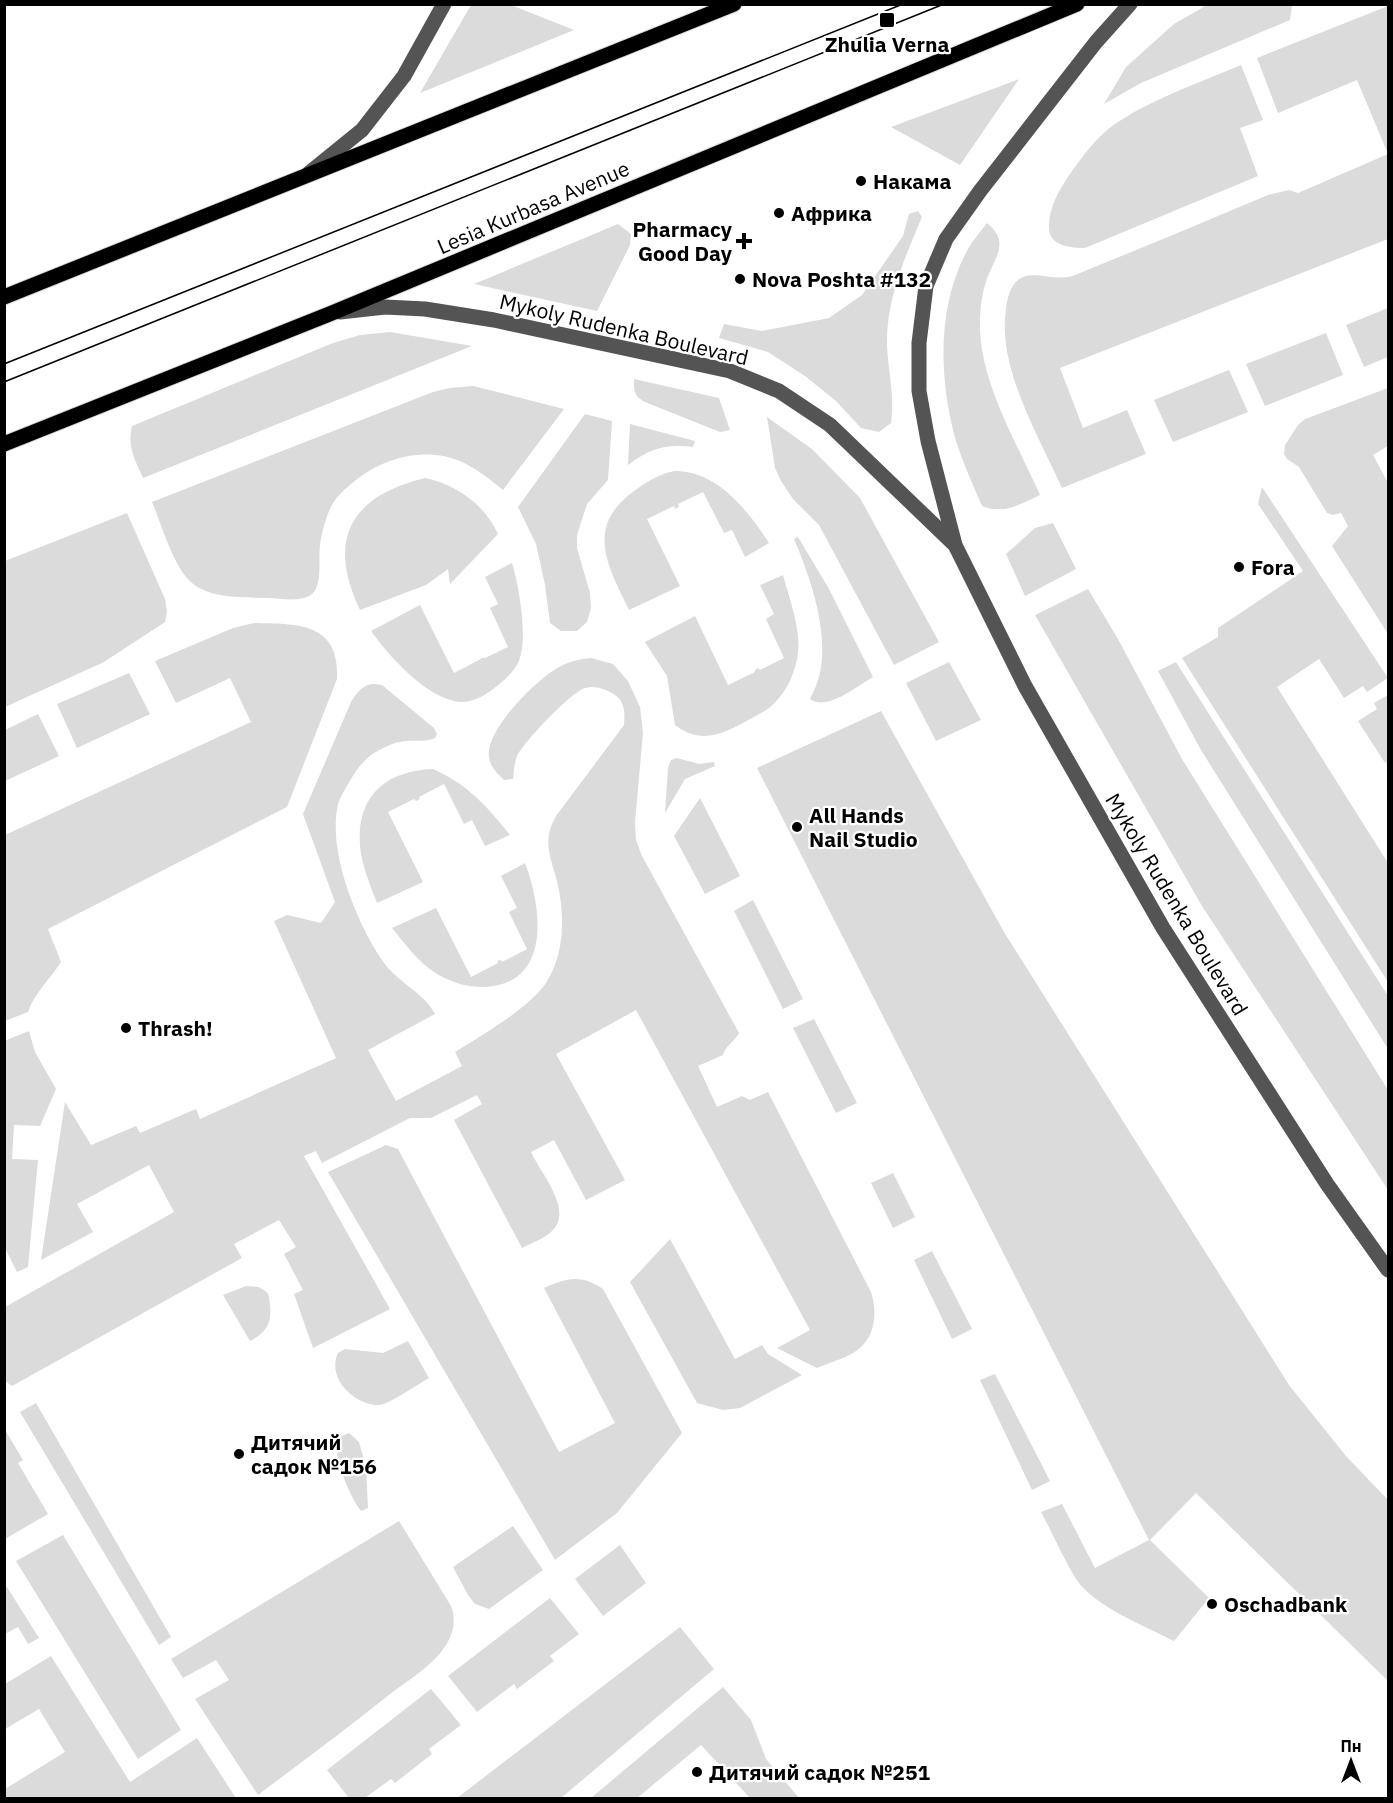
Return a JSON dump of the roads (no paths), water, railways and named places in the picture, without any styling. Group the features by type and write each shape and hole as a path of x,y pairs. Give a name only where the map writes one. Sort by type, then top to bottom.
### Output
{"main road":[{"path":"4,297 734,4"},
{"name":"Lesia Kurbasa Avenue","path":"4,444 332,313 1077,4"}],"street":[{"path":"302,179 362,130 404,76 444,4"},
{"name":"Mykoly Rudenka Boulevard","path":"1131,4 1096,42 980,191 946,239 926,286 919,343 919,391 928,441 955,545 1025,686 1162,928 1321,1174 1389,1270"},
{"name":"Mykoly Rudenka Boulevard","path":"332,313 385,307 425,309 494,320 730,371 779,391 830,425 955,545"}],"tram line":[{"path":"4,364 903,4"},
{"path":"4,382 944,4"}],"place":[{"name":"Zhulia Verna","path":"887,20"},
{"name":"Накама","path":"861,181"},
{"name":"Африка","path":"779,213"},
{"name":"Pharmacy Good Day","path":"744,241"},
{"name":"Nova Poshta #132","path":"740,279"},
{"name":"Fora","path":"1239,567"},
{"name":"All Hands Nail Studio","path":"797,827"},
{"name":"Thrash!","path":"126,1028"},
{"name":"Дитячий садок №156","path":"239,1454"},
{"name":"Oschadbank","path":"1212,1604"},
{"name":"Дитячий садок №251","path":"697,1772"}]}
